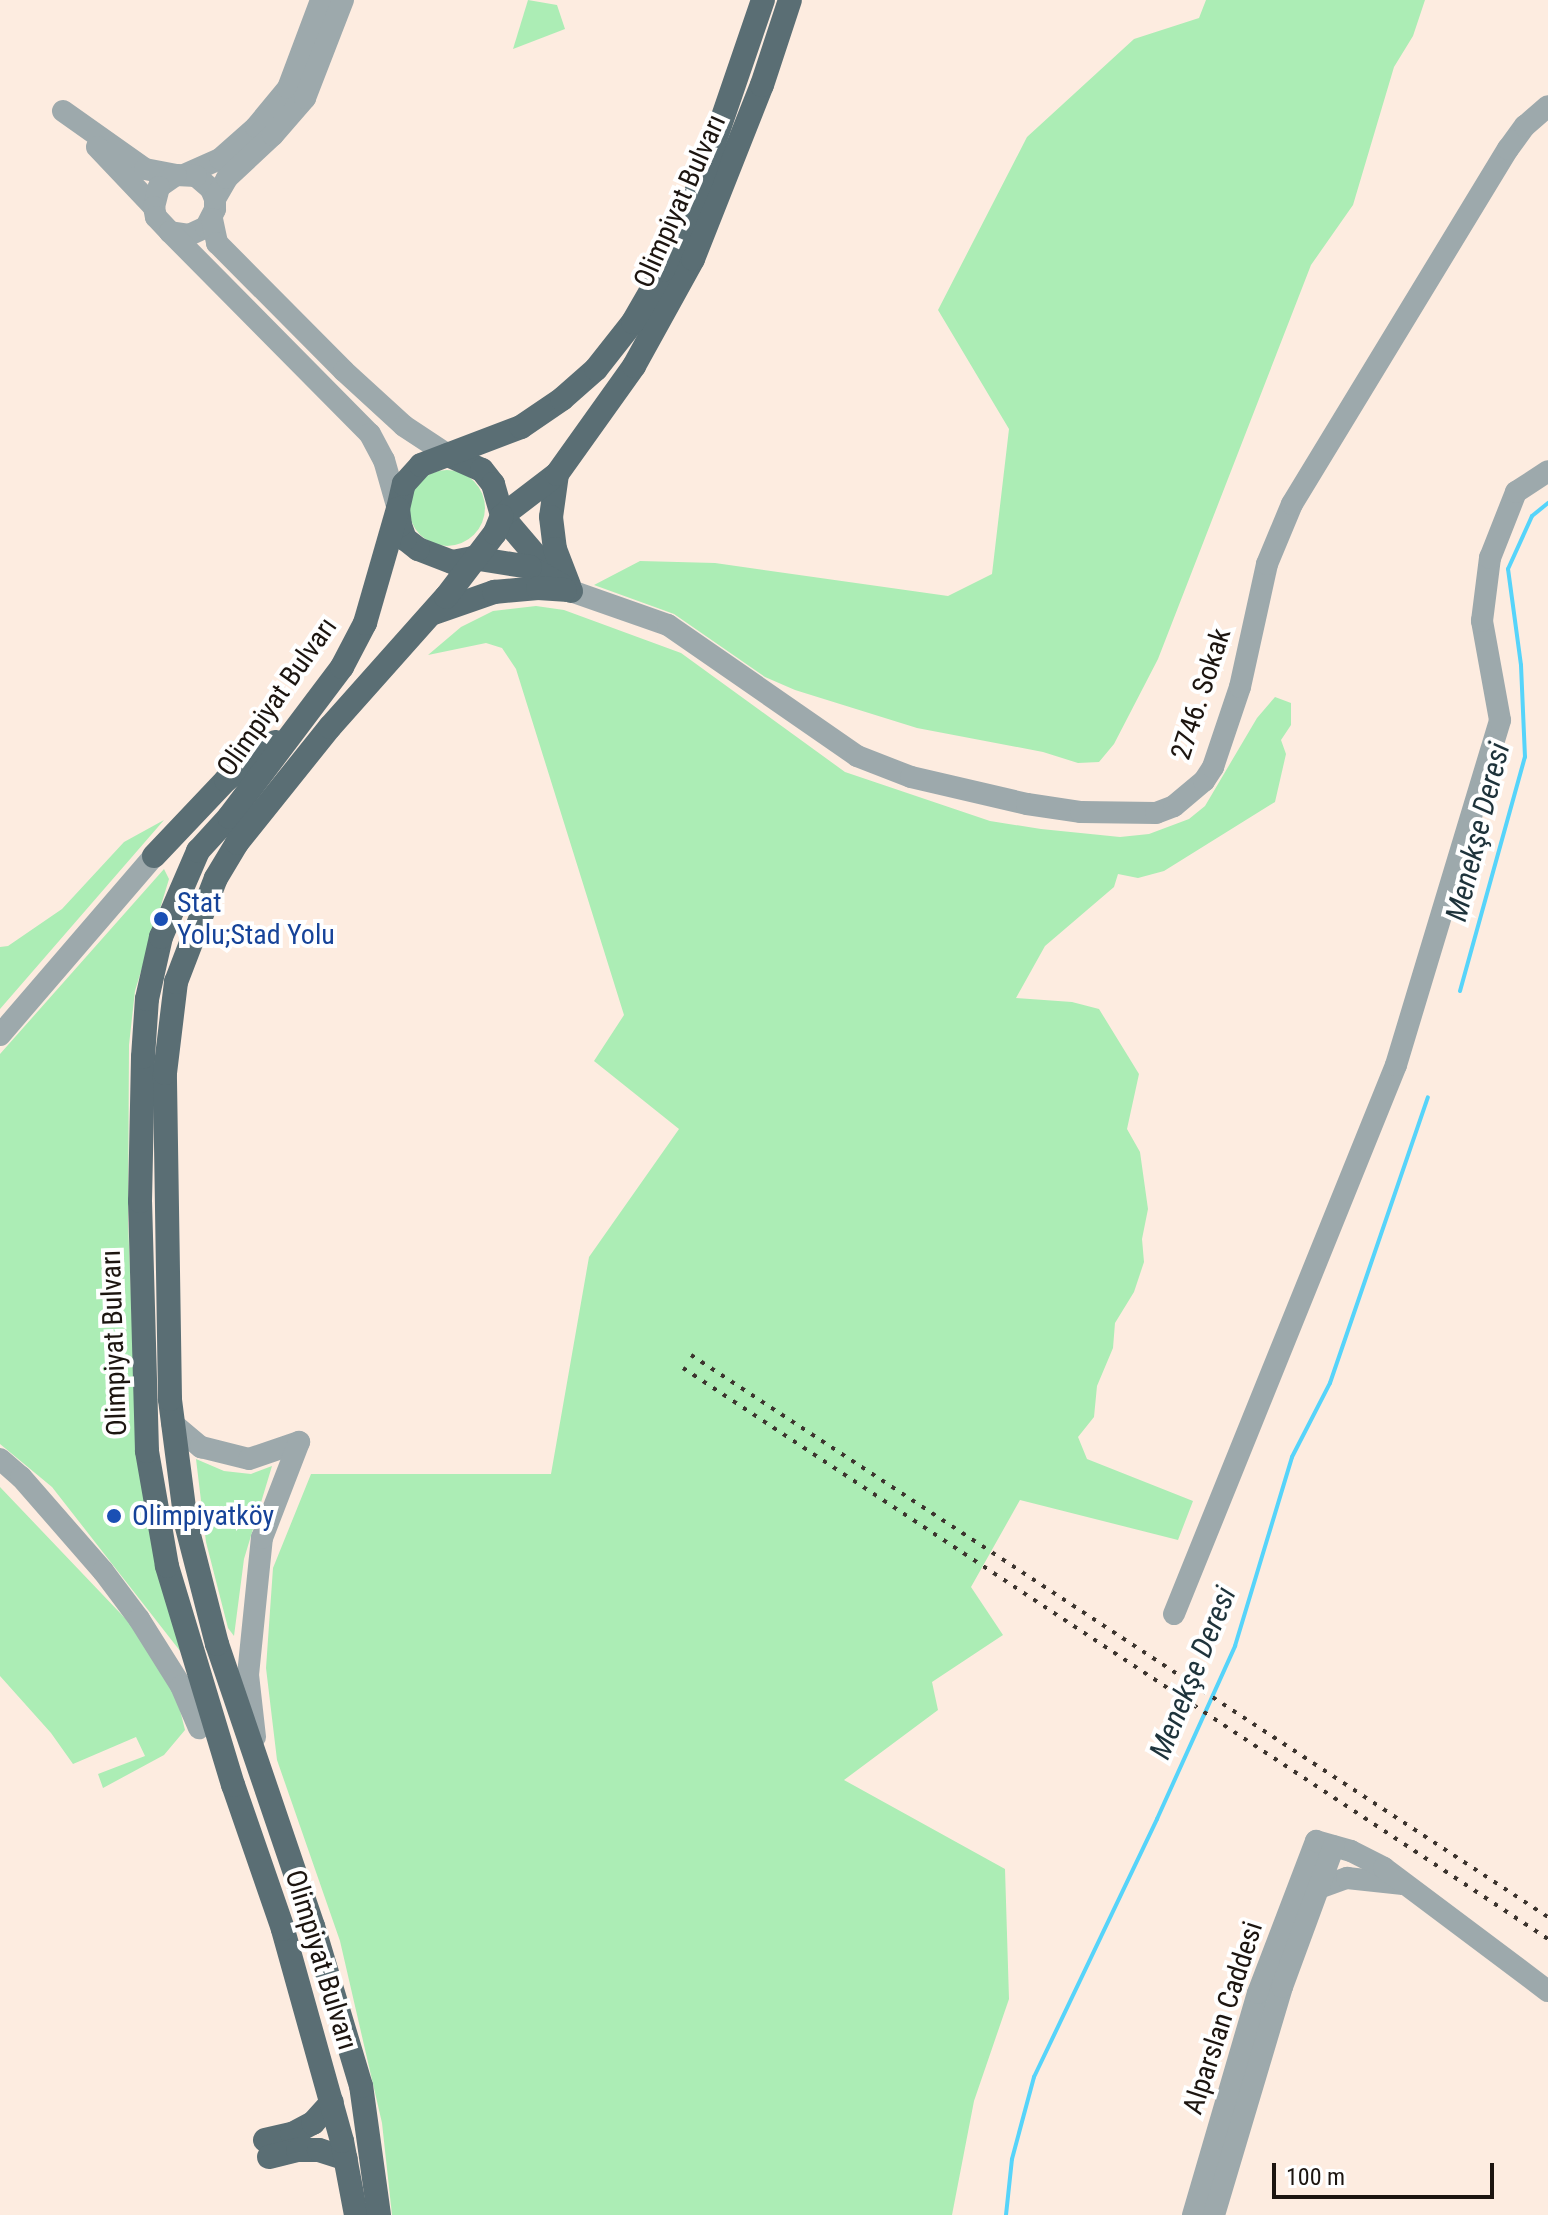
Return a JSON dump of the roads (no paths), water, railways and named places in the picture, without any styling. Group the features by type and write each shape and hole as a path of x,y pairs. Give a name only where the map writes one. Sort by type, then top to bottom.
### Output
{"main road":[{"name":"Olimpiyat Bulvarı","path":"448,455 521,427 562,399 596,369 633,322 663,270 702,178 763,0"},
{"name":"Olimpiyat Bulvarı","path":"502,516 557,474 634,366 693,259 762,85 790,0"},
{"path":"448,455 482,470 493,484 502,516 536,560 571,591 530,567 473,558 452,562 418,549 405,539 398,509 404,484 412,473 448,455"},
{"path":"557,474 551,517 555,549 571,591"},
{"name":"Olimpiyat Bulvarı","path":"356,2215 332,2102 283,1929 233,1785 167,1566 147,1451 140,1201 147,999 161,937 198,851 229,817 342,667 365,623 398,509"},
{"path":"473,558 495,533 502,516"},
{"name":"Olimpiyat Bulvarı","path":"379,2215 361,2086 313,1926 217,1644 186,1523 172,1423 165,1073 176,982 216,878 269,801 431,614 473,558"},
{"path":"431,614 473,598 518,588 571,591"},
{"path":"154,856 226,780 302,721"},
{"path":"154,856 229,817 269,801"},
{"path":"154,856 170,854 183,862 189,873"},
{"path":"332,2102 313,2123 267,2149 319,2150 346,2159"}],"street":[{"path":"321,0 288,88 256,127 220,159 159,187 154,207 156,217 170,232 370,434 384,460 398,509"},
{"path":"170,232 189,235 206,227 227,178 273,135 305,98 343,0"},
{"name":"2746. Sokak","path":"571,591 668,625 857,756 911,777 1014,802 1081,812 1156,813 1174,806 1204,781 1213,767 1240,687 1267,564 1292,504 1508,149 1547,108"},
{"path":"154,207 63,111 145,169 205,182 213,209 217,243 344,371 404,426 448,455"},
{"path":"1174,1614 1396,1065 1500,720 1482,621 1490,558 1516,492 1548,471"},
{"path":"0,1035 154,856"},
{"path":"172,1423 201,1447 249,1459 299,1442 262,1538 253,1604 248,1675 260,1774"},
{"path":"0,1459 21,1477 103,1571 139,1619 181,1686 199,1728"},
{"path":"1325,1844 1384,1868 1548,1991"},
{"name":"Alparslan Caddesi","path":"1214,2215 1282,1987 1319,1888 1325,1844"},
{"name":"Alparslan Caddesi","path":"1193,2215 1258,1993 1325,1844"},
{"path":"1319,1888 1347,1878 1403,1884"}],"waterway":[{"name":"Menekşe Deresi","path":"1460,991 1525,757 1521,665 1508,569 1532,516 1548,503"},
{"name":"Menekşe Deresi","path":"1006,2215 1012,2159 1034,2077 1157,1819 1235,1646 1292,1457 1330,1383 1428,1097"}],"railway":[{"path":"691,1355 1548,1917"},
{"path":"683,1368 1548,1939"}],"place":[{"name":"Stat Yolu;Stad Yolu","path":"161,919"},
{"name":"Olimpiyatköy","path":"114,1516"}]}
